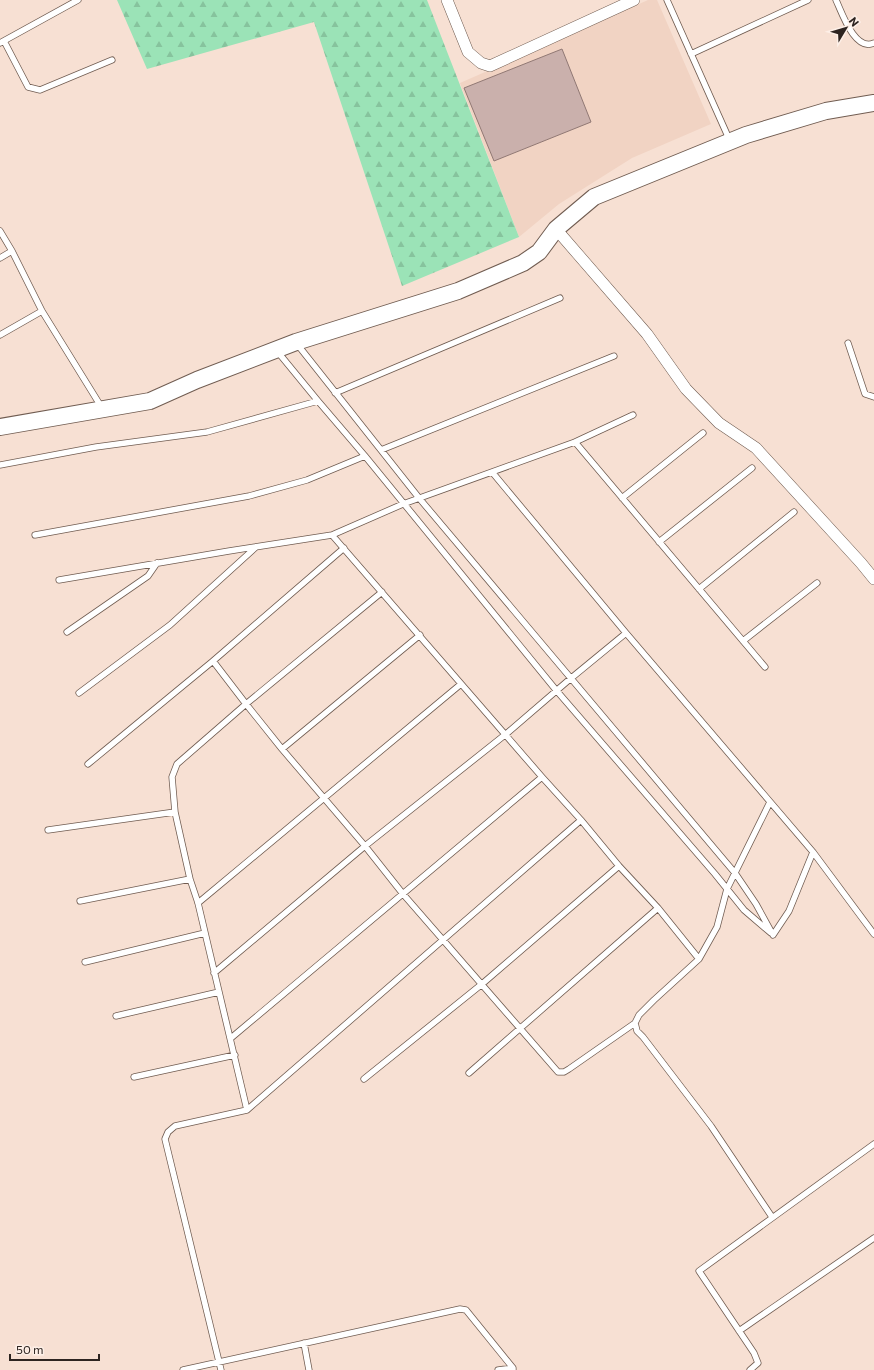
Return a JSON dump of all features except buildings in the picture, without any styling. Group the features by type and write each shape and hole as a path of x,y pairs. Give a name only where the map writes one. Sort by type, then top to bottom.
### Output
{"street":[{"path":"447,0 468,52 481,63 490,66 634,0"},
{"path":"0,427 150,401 197,380 296,342 458,291 523,263 540,252 556,229 594,197 746,134 826,111 874,103"},
{"path":"556,229 648,334 686,389 719,424 756,448 856,557 874,579"}],"lane":[{"path":"78,0 2,42 28,87 40,90 112,60"},
{"path":"668,0 730,141"},
{"path":"691,54 808,0"},
{"path":"836,0 853,36 860,42 871,44 874,43"},
{"path":"0,231 12,251 42,311 102,409"},
{"path":"0,258 12,251"},
{"path":"335,393 560,298"},
{"path":"0,335 42,311"},
{"path":"296,342 419,498 735,873 756,904 773,935"},
{"path":"848,343 865,394 874,397"},
{"path":"276,350 455,565 556,690 744,910 773,935"},
{"path":"381,450 614,356"},
{"path":"0,465 96,447 207,432 318,401"},
{"path":"59,580 332,535 403,504 575,442 633,415"},
{"path":"622,498 703,433"},
{"path":"575,442 765,667"},
{"path":"36,535 249,496 307,480 365,456"},
{"path":"659,542 752,468"},
{"path":"492,472 626,634 814,852 874,934"},
{"path":"699,589 794,512"},
{"path":"332,535 420,635 460,684 581,820 619,866 658,908 699,959"},
{"path":"79,693 170,625 256,547"},
{"path":"88,764 213,661 344,548"},
{"path":"67,632 148,576 157,563"},
{"path":"743,641 817,582"},
{"path":"247,1110 198,903 190,879 175,812 172,776 177,764 246,704 382,592"},
{"path":"214,973 365,846 506,734 556,690 626,634"},
{"path":"282,749 420,635"},
{"path":"213,661 282,749 365,846 403,894 558,1072 564,1072 635,1023 639,1015 654,1000 699,959 717,927 727,889 770,802"},
{"path":"198,903 460,684"},
{"path":"230,1038 542,777"},
{"path":"48,830 175,812"},
{"path":"221,1370 164,1139 168,1132 175,1126 247,1110 581,820"},
{"path":"773,935 789,911 814,852"},
{"path":"364,1079 482,984 619,866"},
{"path":"80,901 190,879"},
{"path":"469,1074 658,908"},
{"path":"85,962 205,933"},
{"path":"116,1016 219,992"},
{"path":"635,1023 637,1031 711,1126 772,1217"},
{"path":"134,1078 235,1055"},
{"path":"750,1370 758,1363 754,1353 699,1271 874,1144"},
{"path":"739,1331 874,1238"},
{"path":"183,1370 460,1308 466,1310 513,1369"},
{"path":"304,1343 309,1370"},
{"path":"498,1370 513,1369"}],"shaded area":[{"path":"648,0 657,0 711,124 632,158 559,204 519,237 460,83"}],"green space":[{"path":"117,0 427,0 519,237 402,286 314,22 147,69"}]}
